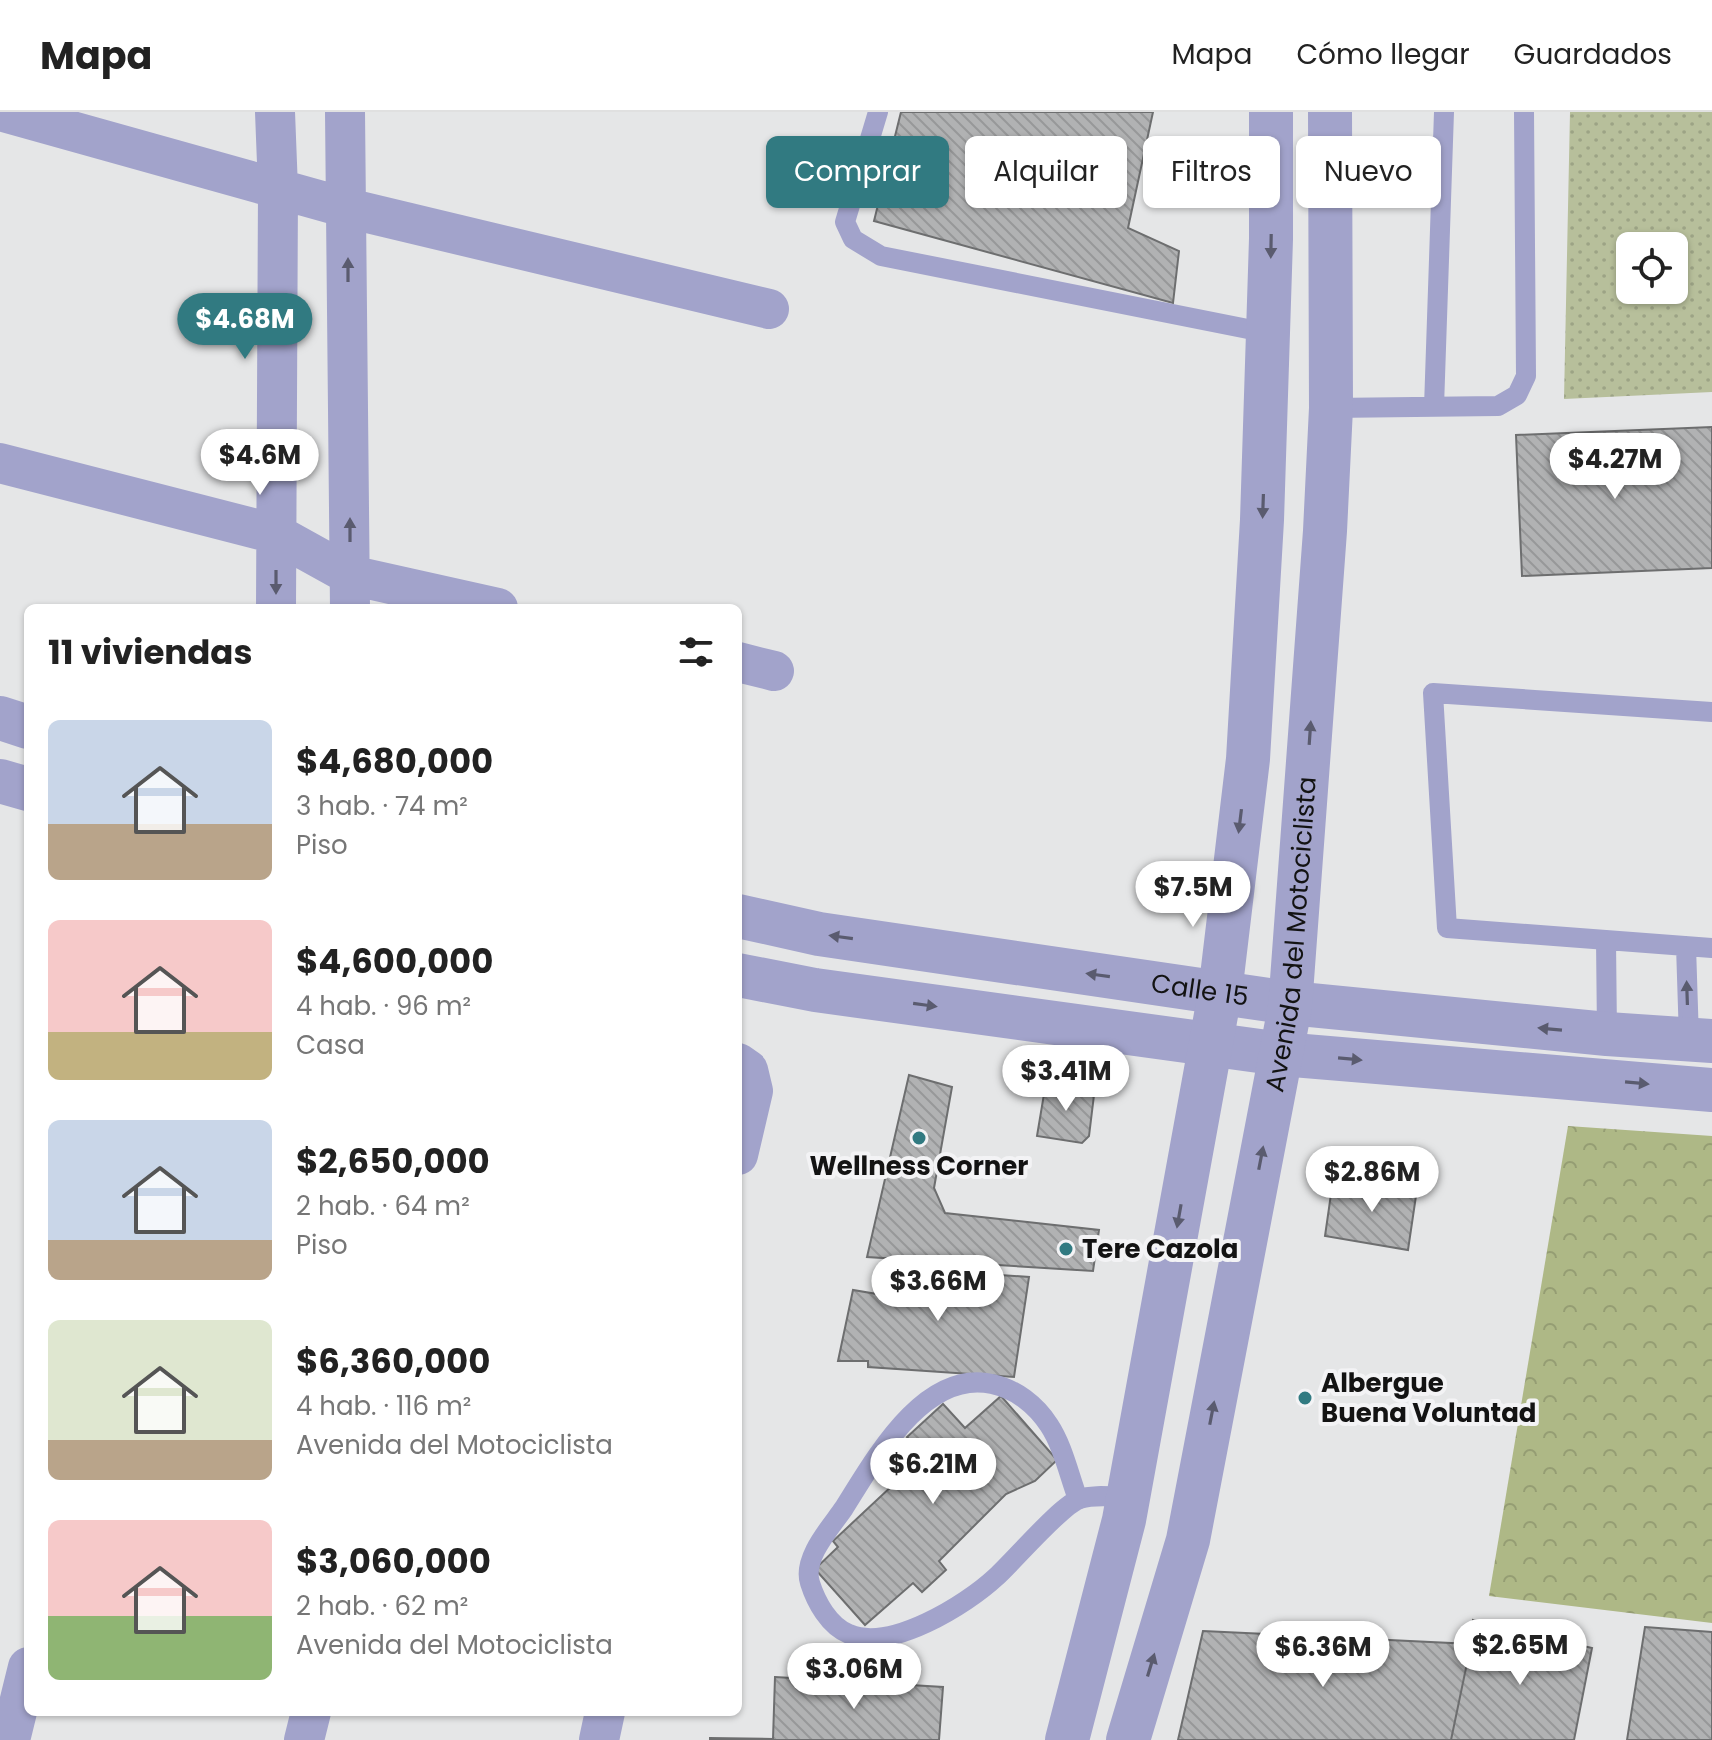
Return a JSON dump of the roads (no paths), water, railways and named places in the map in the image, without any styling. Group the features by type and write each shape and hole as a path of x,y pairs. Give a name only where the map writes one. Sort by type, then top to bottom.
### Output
{"street":[{"path":"4,112 347,208 769,309"},
{"path":"275,112 278,189 276,604"},
{"path":"345,112 350,591"},
{"path":"1067,1740 1124,1520 1220,993 1248,759 1262,520 1271,112"},
{"name":"Avenida del Motociclista","path":"1128,1740 1188,1540 1290,1003 1325,531 1331,408 1330,112"},
{"path":"0,463 276,534 350,591 463,604"},
{"path":"0,718 24,726"},
{"path":"0,781 24,788"},
{"name":"Calle 15","path":"742,917 819,934 1290,1003 1700,1040"},
{"name":"Calle 15","path":"742,976 815,990 1281,1054 1712,1090"},
{"path":"742,1138 753,1091 743,1067"},
{"path":"10,1740 24,1683"},
{"path":"304,1740 310,1716"},
{"path":"599,1740 604,1716"}],"lane":[{"path":"878,112 845,222 853,239 881,256 1268,333"},
{"path":"1434,407 1444,112"},
{"path":"1331,408 1498,406 1517,395 1526,376 1524,112"},
{"path":"1712,712 1433,693 1447,928 1712,948"},
{"path":"1606,940 1607,1034"},
{"path":"1686,946 1700,1040"},
{"path":"1078,1499 1050,1427 1033,1405 1008,1387 967,1381 937,1394 899,1428 808,1565 810,1585 834,1626 851,1636 875,1639 904,1631 963,1603 994,1579 1078,1499 1128,1497"}],"place":[{"name":"Wellness Corner","path":"919,1138"},
{"name":"Tere Cazola","path":"1066,1249"},
{"name":"Albergue Buena Voluntad","path":"1305,1398"}]}
